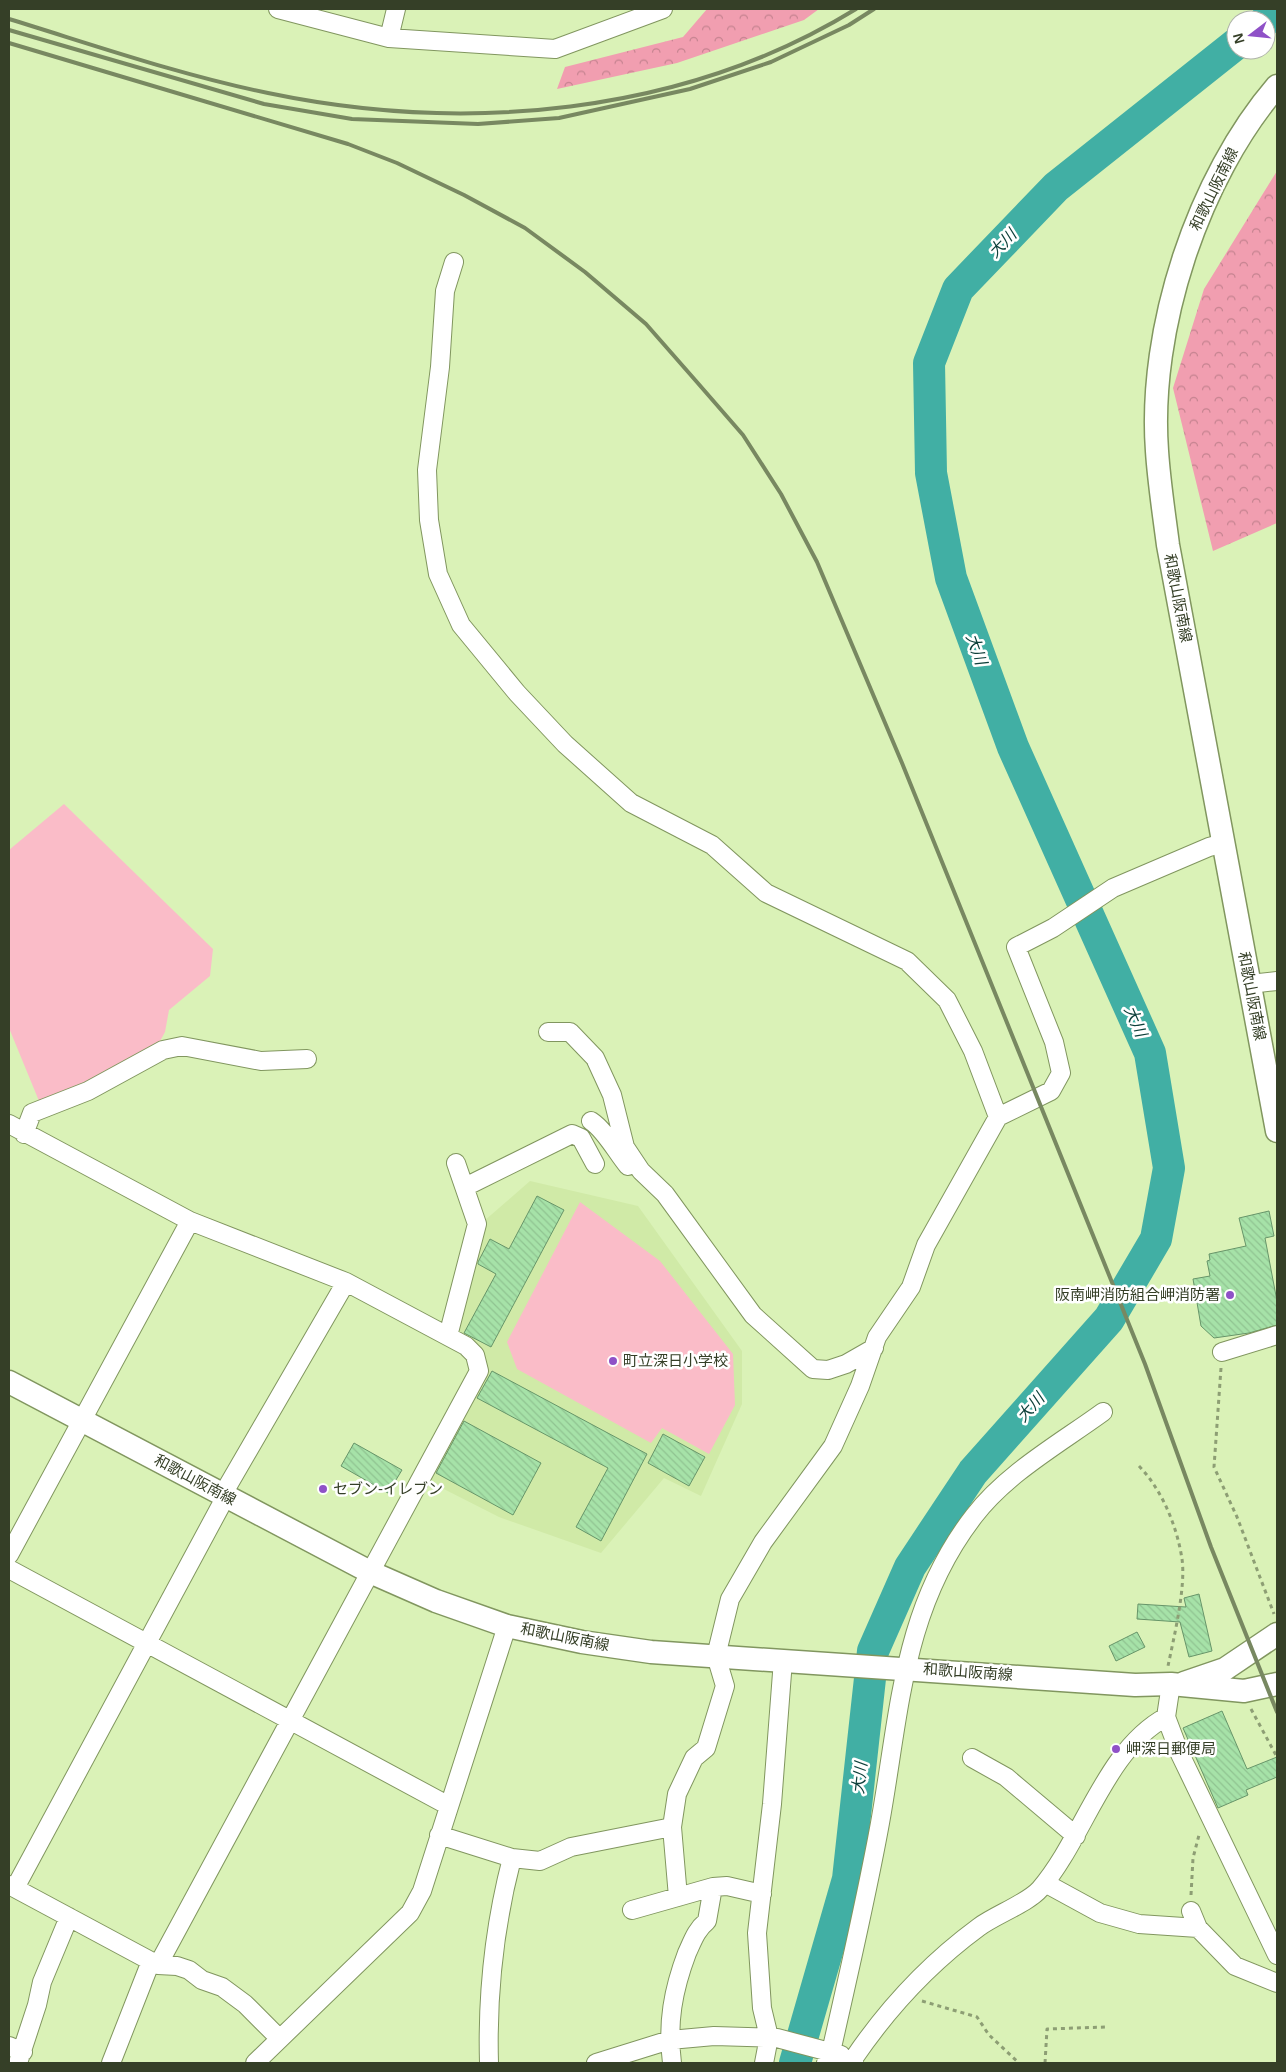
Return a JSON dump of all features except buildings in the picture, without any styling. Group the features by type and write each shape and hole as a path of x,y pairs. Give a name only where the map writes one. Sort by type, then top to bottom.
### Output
{"main road":[{"name":"和歌山阪南線","path":"1277,86 1258,108 1230,153 1201,212 1185,254 1166,317 1158,381 1156,450 1168,545 1277,1131"},
{"name":"和歌山阪南線","path":"9,1382 370,1572 436,1601 507,1626 602,1645 651,1652 900,1667 1135,1685 1225,1669 1276,1624"},
{"name":"和歌山阪南線","path":"1172,1678 1244,1691 1277,1684"}],"street":[{"path":"278,9 389,38 555,49 664,9"},
{"path":"389,38 396,9"},
{"path":"454,262 445,291 440,368 427,470 429,520 438,574 461,625 517,693 565,744 631,803 712,845 766,893 907,961 947,1000 973,1051 998,1117"},
{"path":"678,1897 672,1827 677,1794 694,1758 706,1748 725,1686 716,1656 730,1599 763,1542 833,1446 860,1386 878,1337 911,1287 926,1246 998,1117 1051,1091 1061,1072 1054,1042 1016,947 1053,928 1113,888 1209,847 1224,843"},
{"path":"1250,984 1277,981"},
{"path":"548,1032 570,1032 595,1058 612,1095 625,1147 641,1171 659,1188 753,1315 813,1369 828,1370 846,1364 874,1348"},
{"path":"24,1134 32,1113 88,1091 163,1050 182,1046 261,1060 306,1059"},
{"path":"591,1121 600,1127 612,1147 630,1169 659,1188"},
{"path":"9,1124 24,1134 190,1221 346,1282 466,1346 475,1355 479,1371 290,1722 154,1963 111,2063"},
{"path":"465,1187 572,1134 582,1138 595,1164"},
{"path":"448,1336 477,1224 456,1163"},
{"path":"9,1555 190,1221"},
{"path":"280,2040 245,2004 222,1987 202,1980 189,1970 177,1966 154,1963 12,1887 146,1644 225,1495 346,1282"},
{"path":"1222,1352 1277,1335"},
{"path":"828,2056 867,1894 900,1667 942,1563 974,1515 1016,1474 1103,1412"},
{"path":"9,1570 449,1806"},
{"path":"255,2063 410,1913 422,1891 507,1626"},
{"path":"764,2063 773,2038 762,2008 757,1933 772,1804 783,1660"},
{"path":"1172,1678 1166,1717 1206,1810 1277,1955"},
{"path":"596,2063 670,2040 714,2036 773,2038 828,2056 854,2061 875,2027 941,1958 980,1926 1039,1891 1064,1857 1093,1803 1132,1743 1150,1726 1166,1717"},
{"path":"972,1758 1006,1777 1076,1836"},
{"path":"440,1835 512,1858 540,1861 571,1847 672,1827"},
{"path":"489,2063 487,2012 499,1910 512,1858"},
{"path":"1045,1883 1100,1914 1139,1924 1198,1928"},
{"path":"632,1910 713,1887 728,1886 762,1894"},
{"path":"672,2063 670,2040 676,1983 697,1928 707,1921 713,1887"},
{"path":"1192,1911 1198,1928 1235,1966 1277,1982"},
{"path":"17,2054 42,1982 69,1917"}],"path":[{"path":"1222,1352 1214,1467 1237,1517 1276,1624"},
{"path":"1140,1466 1153,1480 1166,1503 1182,1560 1172,1678"},
{"path":"1248,1704 1277,1757"},
{"path":"1192,1911 1193,1858 1206,1810"},
{"path":"903,1996 977,2017 989,2035 1019,2063"},
{"path":"1045,2063 1047,2029 1106,2027"}],"shaded area":[{"path":"64,804 213,949 210,976 169,1010 165,1032 159,1043 98,1078 39,1101 9,1028 9,850"},
{"name":"町立深日小学校","path":"530,1181 638,1206 742,1351 742,1404 701,1496 664,1478 601,1553 499,1517 426,1480 487,1370 453,1331 484,1221"},
{"path":"580,1202 660,1261 733,1354 735,1405 709,1454 662,1428 651,1443 517,1369 507,1342"}],"green space":[{"path":"707,9 819,9 804,20 677,63 557,89 565,67 683,37"},
{"path":"1277,171 1277,523 1213,551 1173,388 1204,289"}],"waterway":[{"name":"大川","path":"795,2063 848,1879 873,1651 910,1567 973,1472 1109,1319 1156,1239 1169,1168 1150,1053 1013,747 951,578 931,473 929,363 958,289 1056,187 1226,52"}],"railway":[{"path":"9,19 170,69 268,93 342,106 418,112 494,113 570,106 645,93 718,73 789,45 856,9"},
{"path":"9,30 264,104 352,119 478,124 559,118 690,89 771,62 849,25 874,9"},
{"path":"9,43 348,144 397,163 464,195 525,228 585,272 646,324 743,435 781,494 817,562 902,763 1145,1364 1211,1547 1277,1712"}],"place":[{"name":"阪南岬消防組合岬消防署","path":"1230,1295"},
{"name":"町立深日小学校","path":"613,1361"},
{"name":"セブン-イレブン","path":"323,1489"},
{"name":"岬深日郵便局","path":"1116,1749"}]}
